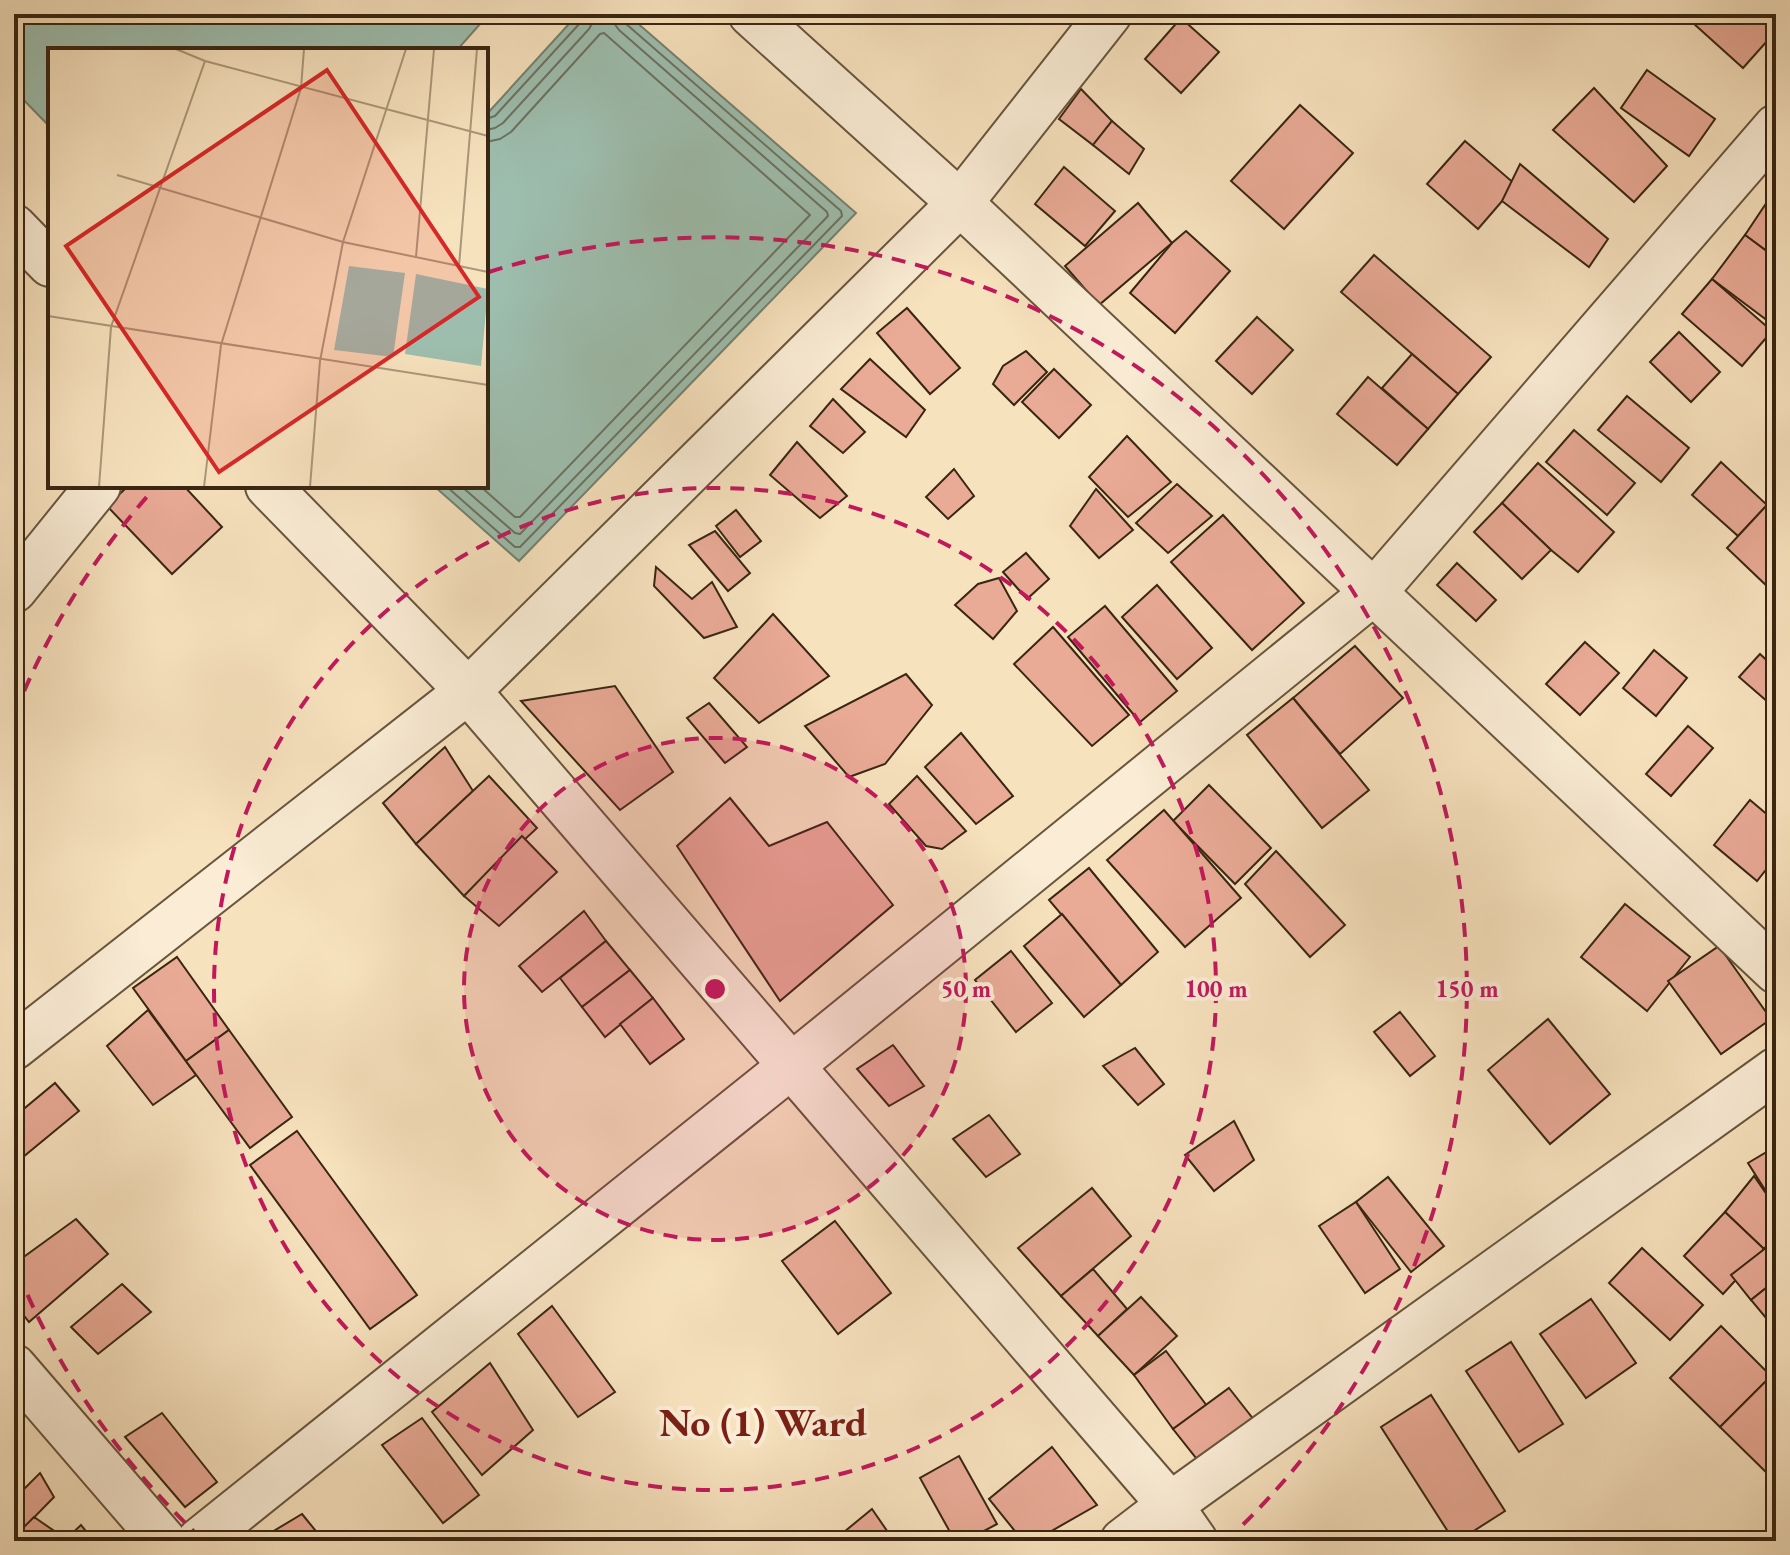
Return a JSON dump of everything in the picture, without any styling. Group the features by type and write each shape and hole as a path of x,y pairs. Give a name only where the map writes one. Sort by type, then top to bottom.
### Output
{"street":[{"path":"751,14 960,203 1776,971"},
{"path":"14,1047 468,691 960,203 1109,14"},
{"path":"199,1541 791,1066 1374,592 1776,127"},
{"path":"14,227 48,262"},
{"path":"14,590 96,488"},
{"path":"270,488 468,691 1170,1505 1195,1541"},
{"path":"1123,1541 1776,1070"},
{"path":"14,1367 164,1541"}],"water":[{"path":"14,14 489,14 459,48 48,48 48,125 14,90"},
{"path":"578,14 627,14 856,213 519,561 436,488 488,488 488,113"}],"building":[{"path":"1683,14 1763,14 1776,25 1776,31 1743,68"},
{"path":"1181,18 1219,52 1181,93 1145,59"},
{"path":"1647,70 1715,119 1689,156 1621,108"},
{"path":"1594,88 1667,166 1634,202 1553,130"},
{"path":"1081,89 1112,121 1093,145 1059,119"},
{"path":"1300,105 1353,153 1284,229 1231,181"},
{"path":"1112,121 1144,149 1129,174 1093,145"},
{"path":"1465,141 1516,185 1478,229 1427,184"},
{"path":"1520,164 1608,239 1589,267 1502,201"},
{"path":"1064,167 1115,211 1085,246 1035,204"},
{"path":"1769,199 1776,205 1776,258 1745,235"},
{"path":"1138,203 1172,243 1099,305 1065,266"},
{"path":"1186,231 1230,271 1175,333 1130,293"},
{"path":"1745,235 1776,258 1776,327 1712,279"},
{"path":"1374,255 1491,357 1458,394 1341,292"},
{"path":"1712,279 1772,331 1742,366 1682,314"},
{"path":"907,308 960,368 930,394 877,333"},
{"path":"1257,317 1293,350 1252,394 1216,361"},
{"path":"1679,332 1720,372 1691,402 1650,362"},
{"path":"1026,351 1047,372 1014,405 993,384 1003,366"},
{"path":"1412,354 1458,394 1428,429 1382,388"},
{"path":"870,359 925,410 906,437 841,389"},
{"path":"1054,369 1091,405 1059,438 1022,402"},
{"path":"1368,377 1428,429 1397,465 1337,414"},
{"path":"1627,396 1689,448 1661,482 1598,430"},
{"path":"833,399 865,432 843,453 810,426"},
{"path":"1574,430 1635,483 1607,515 1546,462"},
{"path":"1127,436 1171,482 1128,517 1089,477"},
{"path":"797,442 847,496 820,518 770,475"},
{"path":"1721,462 1767,505 1738,536 1692,495"},
{"path":"1538,463 1614,532 1578,572 1502,503"},
{"path":"954,469 974,496 948,519 926,497"},
{"path":"1177,484 1212,516 1168,553 1136,523"},
{"path":"126,488 186,488 222,527 172,574 107,506"},
{"path":"1096,489 1133,530 1099,558 1070,526"},
{"path":"1502,503 1551,550 1522,579 1474,532"},
{"path":"1767,505 1776,514 1776,583 1770,589 1727,548"},
{"path":"736,510 761,541 740,557 716,526"},
{"path":"1223,515 1304,603 1252,650 1171,562"},
{"path":"715,531 750,573 728,591 689,545"},
{"path":"1026,553 1049,579 1027,599 1003,572"},
{"path":"1457,563 1496,600 1476,621 1437,585"},
{"path":"656,567 692,599 712,582 737,627 704,638 654,586"},
{"path":"999,578 1017,611 993,639 955,605 978,584"},
{"path":"1157,585 1212,648 1177,679 1122,617"},
{"path":"1105,606 1177,691 1140,722 1068,637"},
{"path":"773,614 829,676 759,723 714,678"},
{"path":"1053,627 1129,715 1092,746 1014,664"},
{"path":"1585,642 1619,673 1580,715 1546,684"},
{"path":"1355,646 1403,698 1340,754 1293,698"},
{"path":"1654,650 1687,678 1656,716 1623,688"},
{"path":"1760,654 1776,669 1776,709 1739,677"},
{"path":"906,674 932,705 885,764 849,777 805,726"},
{"path":"615,686 673,772 620,810 521,701"},
{"path":"1293,698 1369,790 1322,828 1247,735"},
{"path":"709,703 747,747 725,763 687,718"},
{"path":"1688,726 1713,748 1671,796 1646,774"},
{"path":"961,733 1013,796 976,824 925,767"},
{"path":"445,747 473,791 416,844 383,803"},
{"path":"489,776 537,828 464,896 416,844"},
{"path":"917,776 966,831 942,849 926,846 889,804"},
{"path":"1209,785 1271,848 1235,884 1173,821"},
{"path":"730,798 769,846 827,822 893,905 780,1001 677,846"},
{"path":"1750,800 1776,822 1776,857 1757,881 1714,845"},
{"path":"1164,810 1241,898 1185,947 1107,860"},
{"path":"522,836 557,872 499,926 464,896"},
{"path":"1276,851 1345,925 1310,957 1245,884"},
{"path":"1089,868 1158,952 1121,985 1049,900"},
{"path":"1625,904 1690,957 1647,1011 1581,957"},
{"path":"584,911 606,941 542,992 519,966"},
{"path":"1062,914 1121,985 1084,1017 1024,946"},
{"path":"606,941 630,970 582,1007 560,978"},
{"path":"1719,946 1771,1019 1721,1054 1668,981"},
{"path":"1011,951 1052,1003 1016,1032 975,980"},
{"path":"177,957 229,1030 186,1061 133,988"},
{"path":"630,970 653,998 605,1037 582,1007"},
{"path":"653,998 684,1039 650,1064 620,1024"},
{"path":"148,1010 196,1075 153,1105 107,1046"},
{"path":"1400,1012 1435,1056 1410,1076 1374,1032"},
{"path":"1548,1019 1610,1094 1550,1144 1488,1070"},
{"path":"229,1030 292,1117 250,1148 186,1061"},
{"path":"893,1045 924,1086 889,1106 857,1069"},
{"path":"1135,1048 1164,1084 1138,1105 1103,1066"},
{"path":"55,1083 79,1111 23,1157 14,1146 14,1117"},
{"path":"989,1115 1020,1154 986,1177 953,1139"},
{"path":"1234,1121 1254,1160 1214,1191 1185,1155"},
{"path":"297,1131 417,1295 370,1329 250,1165"},
{"path":"1775,1147 1776,1203 1774,1204 1748,1163"},
{"path":"1754,1176 1776,1208 1776,1233 1764,1249 1725,1212"},
{"path":"1388,1177 1444,1246 1411,1272 1356,1202"},
{"path":"1092,1188 1131,1236 1061,1296 1018,1248"},
{"path":"1356,1202 1400,1269 1365,1293 1319,1226"},
{"path":"1725,1212 1764,1249 1723,1294 1684,1256"},
{"path":"76,1219 108,1254 29,1322 14,1303 14,1264"},
{"path":"835,1221 891,1293 838,1334 782,1261"},
{"path":"1776,1240 1776,1280 1751,1300 1731,1275"},
{"path":"1642,1248 1703,1305 1670,1340 1609,1283"},
{"path":"1093,1269 1127,1309 1098,1336 1061,1296"},
{"path":"1776,1280 1776,1330 1751,1300"},
{"path":"122,1284 151,1312 98,1354 71,1327"},
{"path":"1141,1297 1177,1336 1134,1375 1098,1336"},
{"path":"1591,1299 1636,1363 1586,1398 1540,1334"},
{"path":"552,1306 615,1392 578,1417 518,1334"},
{"path":"1721,1326 1771,1376 1720,1427 1670,1378"},
{"path":"1511,1342 1563,1424 1519,1452 1466,1371"},
{"path":"1166,1351 1207,1406 1173,1429 1134,1375"},
{"path":"490,1363 533,1430 482,1475 432,1412"},
{"path":"1771,1376 1776,1380 1776,1474 1772,1478 1720,1427"},
{"path":"1229,1388 1258,1425 1204,1468 1173,1429"},
{"path":"1431,1395 1505,1511 1458,1541 1454,1541 1381,1427"},
{"path":"162,1413 217,1482 185,1507 125,1437"},
{"path":"422,1418 479,1495 443,1523 382,1445"},
{"path":"1052,1447 1097,1505 1034,1541 1023,1541 989,1499"},
{"path":"959,1456 997,1524 965,1541 955,1541 920,1478"},
{"path":"40,1473 54,1497 14,1538 14,1499"},
{"path":"872,1509 894,1541 833,1541"},
{"path":"302,1514 324,1541 280,1541 272,1532"},
{"path":"34,1517 66,1539 81,1525 94,1541 27,1541 19,1532"}],"district":[{"name":"No (1) Ward","path":"763,1422"}]}
